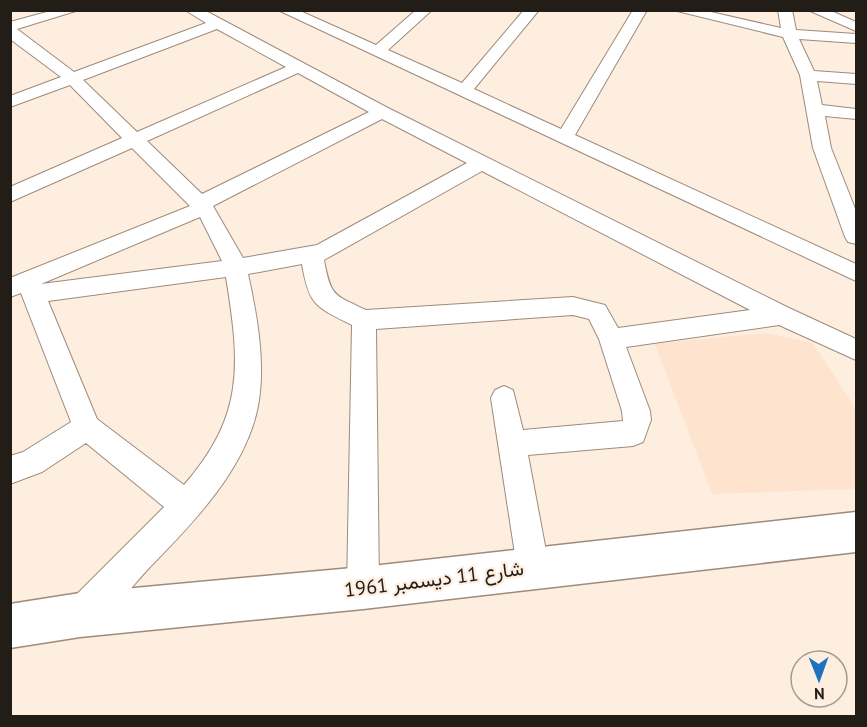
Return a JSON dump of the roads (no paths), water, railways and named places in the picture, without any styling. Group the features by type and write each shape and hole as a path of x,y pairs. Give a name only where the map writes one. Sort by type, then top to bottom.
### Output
{"main road":[{"name":"شارع 11 ديسمبر 1961","path":"10,626 80,615 363,588 856,532"}],"street":[{"path":"13,25 72,10"},
{"path":"285,10 312,15 378,51 856,273"},
{"path":"378,51 425,10"},
{"path":"464,91 532,10"},
{"path":"564,139 640,10"},
{"path":"680,10 789,34 856,38"},
{"path":"785,10 789,34 808,75 817,110 822,148 856,237"},
{"path":"815,10 856,27"},
{"path":"195,11 382,112 781,315 856,350"},
{"path":"10,102 218,24"},
{"path":"13,25 73,79 202,206 220,231 237,266 248,363 244,410 238,429 225,453 187,506 80,615"},
{"path":"10,195 299,67"},
{"path":"808,75 856,79"},
{"path":"817,110 856,114"},
{"path":"24,288 128,237 202,206 382,112"},
{"path":"24,288 237,266 312,255 335,248 482,163"},
{"path":"312,255 318,290 328,302 363,320 573,306 597,312 611,339 636,411 638,420 633,433 512,444"},
{"path":"24,288 87,427 187,506"},
{"path":"611,339 781,315"},
{"path":"363,320 363,588"},
{"path":"504,398 533,567"},
{"path":"10,470 32,462 87,427"}]}
